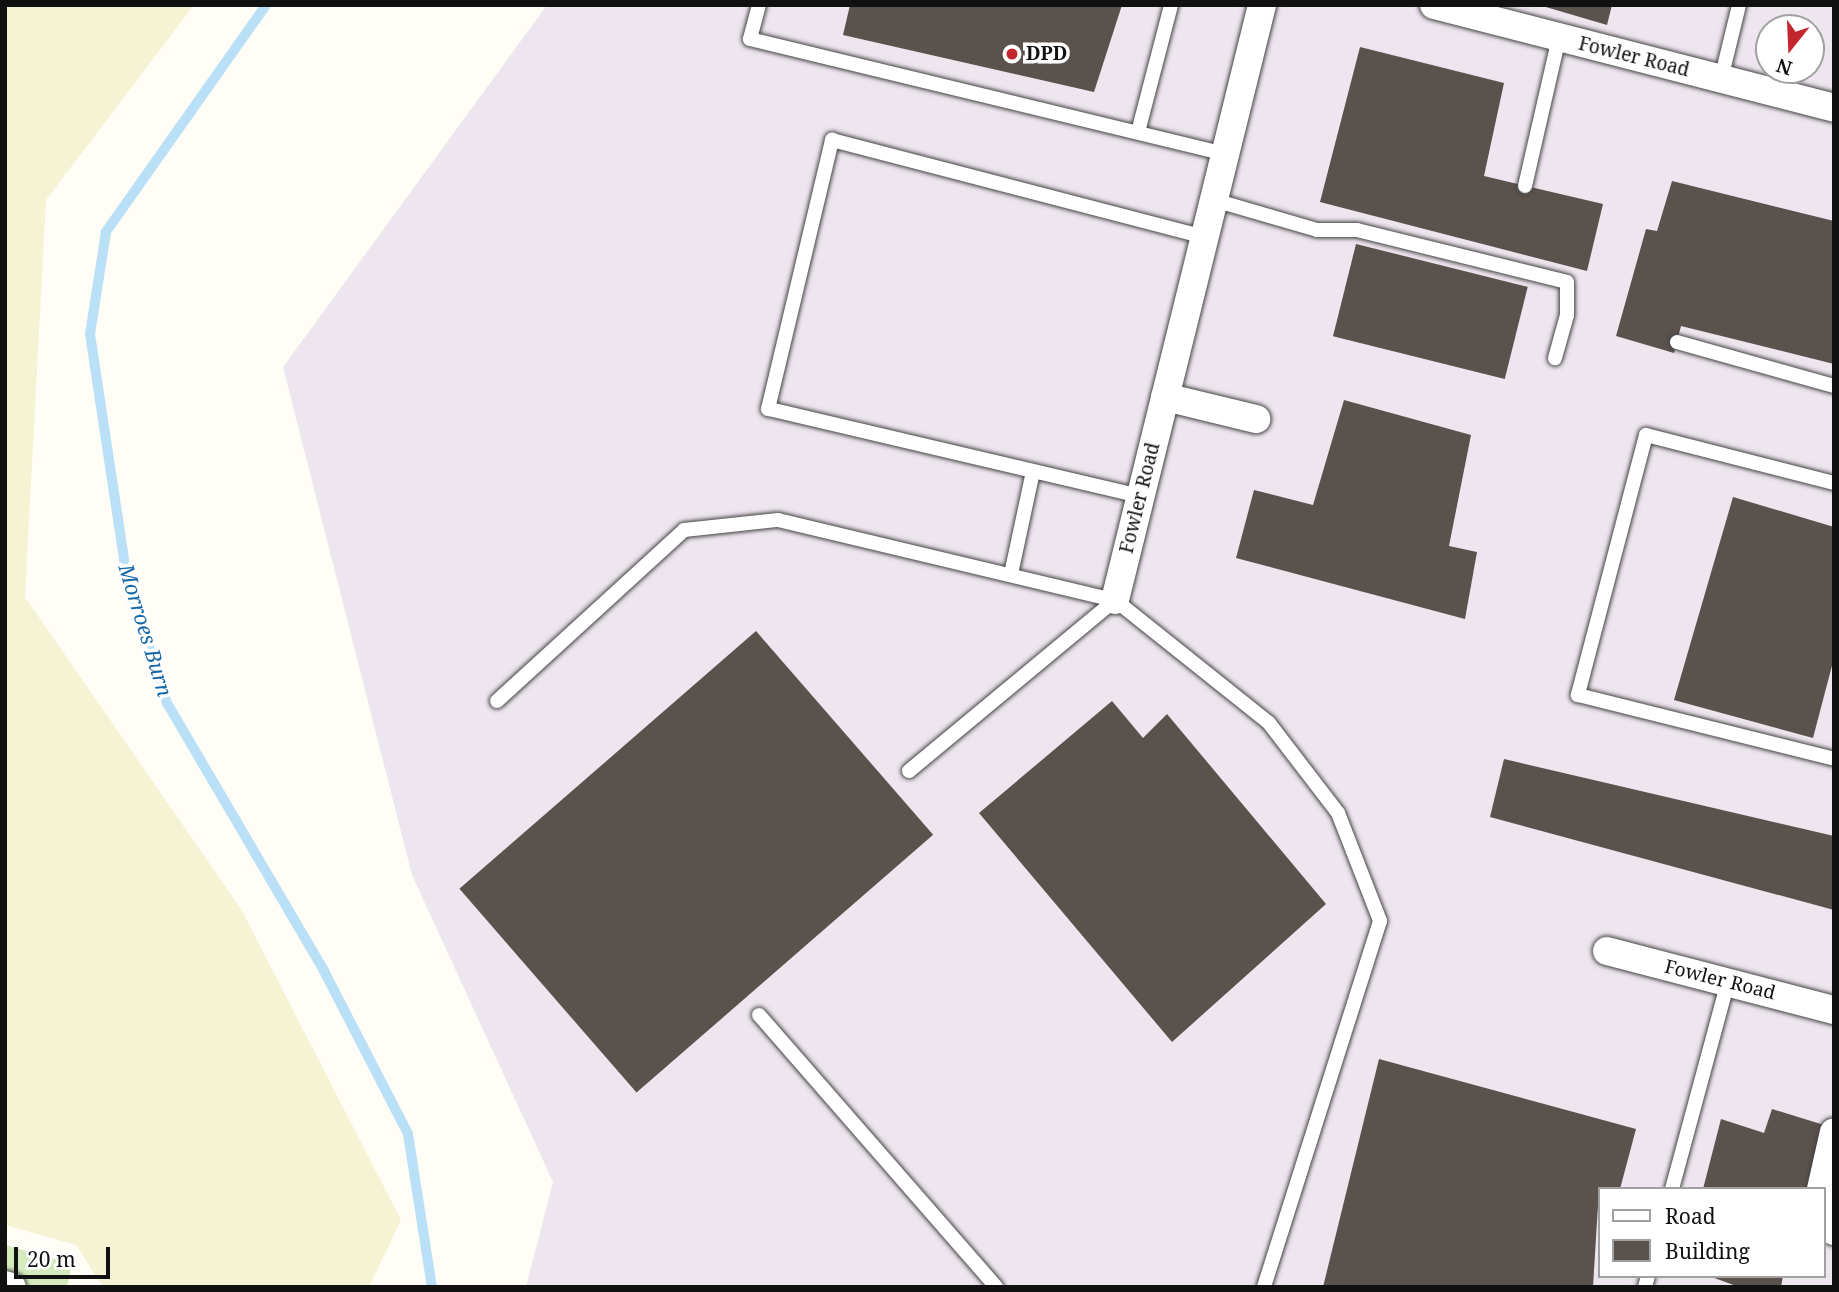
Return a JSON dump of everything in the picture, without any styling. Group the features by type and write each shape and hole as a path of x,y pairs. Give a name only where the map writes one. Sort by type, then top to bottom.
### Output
{"street":[{"name":"Fowler Road","path":"1115,600 1262,5"},
{"name":"Fowler Road","path":"1434,5 1834,108"},
{"path":"1165,397 1256,419"},
{"name":"Fowler Road","path":"1606,951 1834,1010"},
{"path":"1821,1187 1834,1132"},
{"path":"1825,1208 1834,1231"},
{"path":"5,1285 12,1287"}],"lane":[{"path":"759,5 750,39 1225,153"},
{"path":"1138,132 1171,5"},
{"path":"1721,79 1739,5"},
{"path":"1525,186 1559,37"},
{"path":"1140,496 768,409 832,141 1205,237"},
{"path":"1214,200 1317,230 1357,230 1567,282 1567,315 1555,358"},
{"path":"1677,342 1834,386"},
{"path":"1834,483 1646,435 1578,695 1834,760"},
{"path":"1011,574 1033,471"},
{"path":"497,701 684,530 778,520 1115,600 1269,723 1338,813 1380,921 1264,1287"},
{"path":"909,771 1115,600"},
{"path":"1673,1187 1728,982"},
{"path":"759,1015 996,1287"}],"shaded area":[{"path":"5,5 194,5 46,200 25,597 241,909 401,1220 369,1287 103,1287 76,1245 5,1225"},
{"path":"547,5 1834,5 1834,1287 526,1287 553,1182 412,875 283,367"}],"green space":[{"path":"5,1245 72,1264 67,1287 5,1287"}],"building":[{"name":"DPD","path":"850,5 1122,5 1094,92 843,35"},
{"path":"1539,5 1612,5 1607,25"},
{"path":"1360,47 1504,83 1484,176 1603,204 1587,271 1320,202"},
{"path":"1672,181 1834,221 1834,364 1681,326 1674,353 1616,336 1646,229 1657,231"},
{"path":"1356,244 1528,287 1505,379 1333,336"},
{"path":"1344,400 1471,435 1449,546 1477,552 1465,619 1236,558 1254,490 1313,505"},
{"path":"1733,497 1834,527 1834,658 1813,738 1674,700"},
{"path":"756,631 933,835 637,1093 459,889"},
{"path":"1112,701 1143,738 1167,714 1326,904 1172,1042 979,813"},
{"path":"1504,759 1834,836 1834,910 1490,817"},
{"path":"1379,1059 1636,1129 1621,1187 1598,1187 1593,1287 1323,1287"},
{"path":"1772,1109 1824,1125 1808,1187 1704,1187 1721,1119 1764,1133"},
{"path":"1714,1278 1783,1278 1781,1287 1739,1287"}],"waterway":[{"name":"Morroes Burn","path":"266,5 106,232 90,334 125,566 167,703 324,971 408,1134 432,1287"}],"place":[{"name":"DPD","path":"1012,54"}]}
